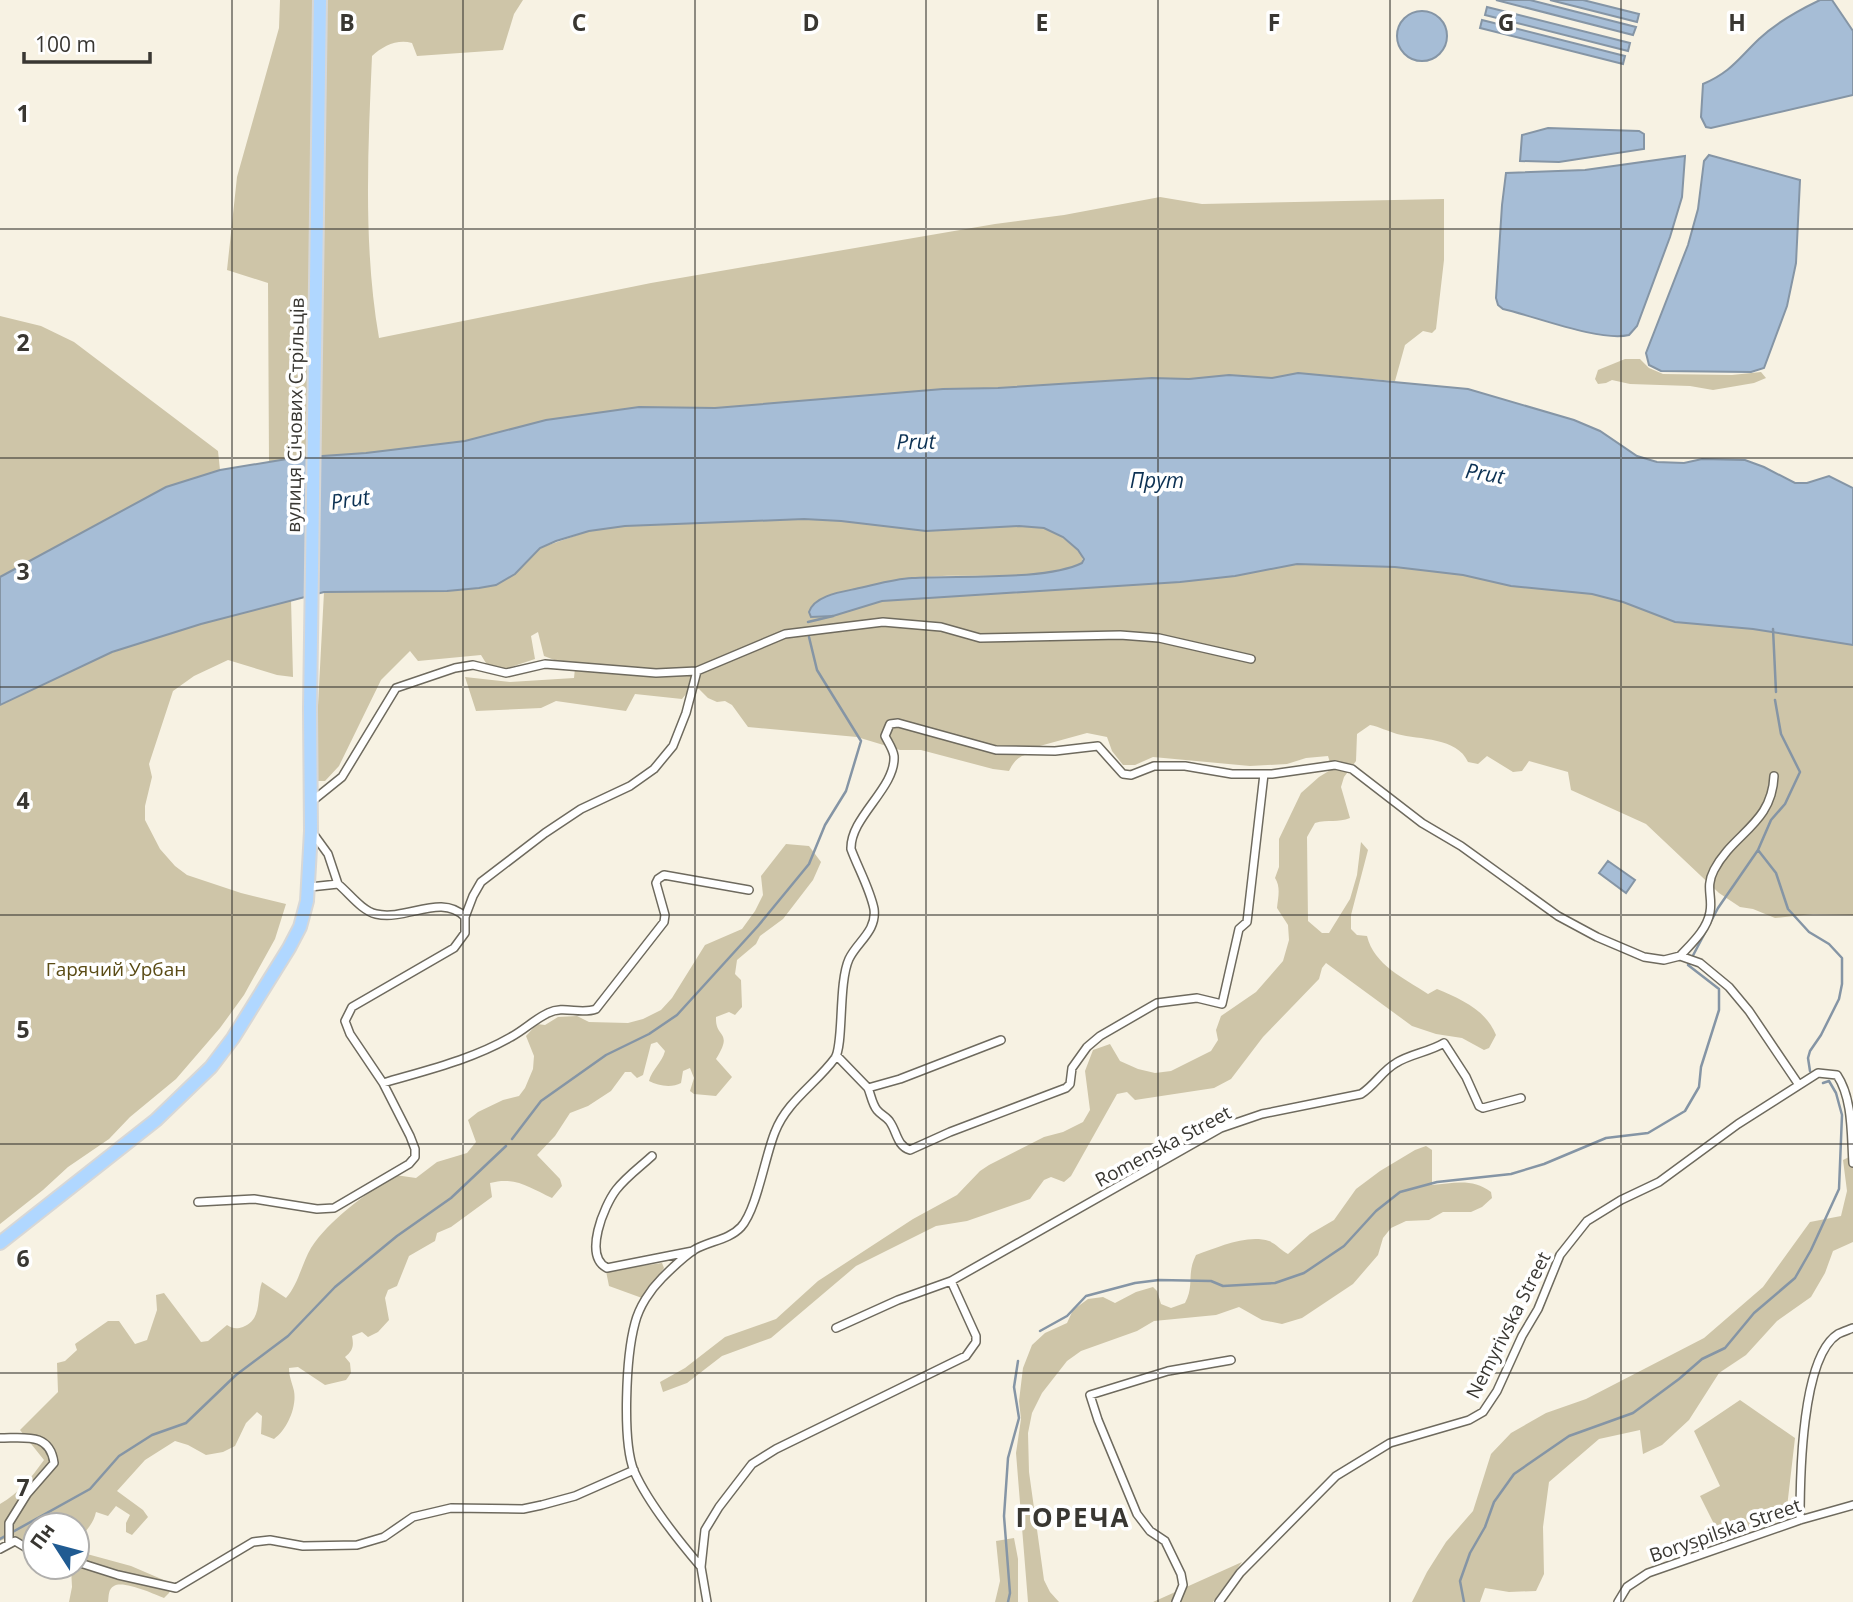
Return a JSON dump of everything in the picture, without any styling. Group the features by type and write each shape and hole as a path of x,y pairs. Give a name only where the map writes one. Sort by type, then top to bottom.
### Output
{"main road":[{"name":"вулиця Січових Стрільців","path":"0,1243 156,1120 211,1067 233,1038 300,927 310,887 312,831 310,709 320,0"}],"street":[{"path":"311,802 342,777 396,688 473,665 506,673 545,664 656,673 697,671 785,634 883,622 941,627 980,638 1120,635 1159,638 1251,659"},
{"path":"198,1202 254,1199 317,1209 334,1208 402,1170 415,1157 410,1136 383,1083 350,1034 345,1021 348,1013 352,1007 454,948 465,933 465,917 481,882 581,809 630,786 654,769 673,746 686,713 697,671"},
{"path":"652,1156 617,1189 604,1211 594,1249 601,1265 607,1268 694,1251 727,1237 741,1227 749,1215 775,1131 799,1094 837,1056 841,998 847,963 853,950 869,933 874,909 850,849 850,842 891,770 894,757 885,736 890,724 898,723 996,750 1055,751 1098,746 1123,775 1131,775 1154,765 1185,766 1233,774 1264,774 1335,765 1352,769 1422,823 1461,846 1558,916 1597,937 1644,957 1664,960 1682,957 1700,962 1729,987 1749,1011 1799,1085"},
{"path":"837,1056 868,1088 873,1103 879,1112 888,1118 900,1143 910,1150 1066,1088 1070,1083 1072,1068 1087,1047 1100,1036 1157,1003 1197,998 1222,1004 1228,967 1239,929 1247,922 1264,774"},
{"path":"1682,957 1705,926 1710,911 1708,891 1714,871 1731,845 1759,817 1773,794 1774,776"},
{"name":"вулиця Січових Стрільців","path":"312,831 328,854 338,884 366,910 375,914 401,914 442,906 451,907 465,917"},
{"path":"383,1083 447,1066 469,1057 511,1038 548,1013 565,1009 589,1012 596,1009 664,922 665,915 656,883 663,875 749,890"},
{"path":"310,887 338,884"},
{"path":"868,1088 900,1079 1001,1040"},
{"name":"Romenska Street","path":"836,1328 951,1280 1221,1128 1262,1114 1362,1094 1396,1062 1444,1043 1466,1077 1479,1106 1483,1108 1521,1098"},
{"name":"Nemyrivska Street","path":"1219,1602 1240,1573 1336,1476 1390,1443 1469,1420 1483,1412 1497,1391 1522,1336 1538,1309 1560,1255 1587,1222 1621,1200 1659,1182 1738,1124 1818,1073 1836,1075 1843,1084 1849,1112 1853,1163"},
{"path":"694,1251 660,1280 645,1300 635,1324 629,1372 626,1438 634,1470 671,1532 701,1567"},
{"path":"707,1602 701,1567 705,1530 752,1464 776,1449 966,1356 976,1342 976,1336 951,1280"},
{"path":"1800,1520 1800,1475 1808,1394 1824,1350 1836,1335 1853,1328"},
{"path":"1176,1602 1183,1586 1171,1551 1165,1541 1144,1524 1137,1514 1090,1395 1168,1371 1231,1360"},
{"path":"0,1438 30,1437 43,1441 52,1451 54,1463 27,1494 9,1523 9,1540 0,1549"},
{"path":"91,1566 176,1588 253,1542 270,1540 303,1546 357,1545 384,1537 414,1517 451,1508 523,1509 542,1505 575,1496 634,1470"},
{"name":"Boryspilska Street","path":"1618,1602 1628,1587 1648,1573 1800,1520 1853,1505"},
{"path":"9,1540 21,1545"}],"green space":[{"path":"280,0 523,0 514,14 503,50 417,56 412,43 401,42 386,46 372,56 368,162 369,233 379,338 651,283 1160,197 1202,204 1444,199 1444,260 1436,329 1432,333 1423,331 1405,345 1395,381 1298,373 1272,378 1229,375 943,389 715,408 639,407 546,420 465,441 269,462 268,283 227,270 237,177 279,28"},
{"path":"0,316 41,326 74,342 218,451 220,470 166,487 0,577"},
{"path":"1625,359 1640,359 1649,368 1663,374 1732,375 1761,372 1766,378 1754,383 1713,390 1690,386 1630,384 1612,380 1598,384 1595,379 1598,370"},
{"path":"804,519 926,531 1019,526 1044,528 1062,537 1083,555 1082,563 1052,572 923,577 842,592 816,605 809,612 812,617 833,616 882,601 1180,581 1235,576 1297,564 1395,567 1463,575 1511,586 1592,594 1623,602 1675,622 1753,629 1853,645 1853,915 1813,914 1775,918 1740,907 1719,893 1646,824 1571,790 1568,772 1529,761 1522,771 1513,772 1487,756 1478,764 1468,762 1456,748 1447,744 1397,734 1370,725 1357,734 1356,761 1344,777 1341,787 1350,818 1315,823 1307,837 1308,921 1322,933 1329,933 1350,899 1357,875 1361,842 1368,850 1351,915 1351,929 1357,935 1367,936 1376,955 1400,976 1428,994 1437,989 1464,1001 1479,1012 1492,1026 1496,1035 1489,1048 1484,1050 1462,1038 1436,1034 1412,1026 1326,963 1319,979 1263,1037 1231,1079 1214,1088 1135,1100 1127,1092 1117,1094 1071,1176 1064,1182 1051,1177 1044,1180 1030,1199 967,1221 936,1226 856,1266 771,1338 722,1356 687,1383 663,1392 660,1382 685,1368 725,1337 776,1319 818,1281 913,1219 957,1195 989,1165 1044,1137 1063,1132 1083,1122 1090,1110 1085,1071 1093,1050 1110,1044 1120,1061 1155,1073 1171,1071 1211,1051 1218,1040 1216,1030 1221,1016 1256,992 1283,961 1289,940 1288,925 1277,908 1279,889 1275,878 1279,867 1279,839 1301,793 1332,769 1328,756 1306,758 1287,764 1250,766 1153,757 1135,765 1123,765 1112,751 1107,737 1087,733 1036,747 1030,754 1017,759 1009,771 993,769 921,750 900,750 857,737 748,727 732,705 708,698 699,689 690,689 682,699 635,694 626,711 556,701 541,708 476,711 465,677 510,682 574,678 575,668 544,656 538,632 531,636 535,659 508,668 489,668 481,655 418,661 410,651 381,680 339,766 325,781 314,781 324,592 447,591 496,585 540,548 589,531 682,522"},
{"name":"Гарячий Урбан","path":"291,599 293,677 277,675 228,660 194,676 173,691 149,764 152,777 145,806 145,820 160,849 187,875 286,904 275,939 244,995 220,1028 176,1079 130,1117 109,1139 68,1167 0,1224 0,705 83,664 142,641"},
{"path":"786,844 809,846 821,862 813,880 783,919 760,936 756,944 737,960 735,974 741,980 742,1007 735,1015 729,1012 716,1017 716,1024 724,1039 716,1059 732,1077 716,1096 694,1094 690,1091 694,1078 690,1068 683,1071 681,1083 677,1085 665,1086 649,1081 665,1051 657,1042 651,1044 643,1075 637,1078 631,1072 625,1072 611,1091 588,1106 570,1113 555,1136 537,1155 560,1179 562,1186 552,1198 515,1182 490,1183 492,1197 451,1227 437,1233 435,1241 409,1256 397,1286 388,1290 385,1298 389,1320 378,1332 368,1337 362,1332 352,1336 352,1348 345,1357 350,1363 351,1373 346,1380 325,1385 298,1367 289,1368 294,1404 287,1424 274,1439 261,1434 262,1416 257,1412 246,1423 235,1446 223,1452 206,1455 175,1441 145,1460 117,1491 143,1510 148,1517 132,1535 126,1532 130,1515 116,1506 108,1516 96,1512 91,1524 91,1511 21,1511 21,1539 13,1535 0,1541 0,1504 24,1485 44,1460 20,1430 58,1392 57,1363 65,1361 77,1350 75,1344 108,1321 119,1321 135,1344 147,1340 157,1310 156,1295 164,1293 201,1342 208,1341 227,1325 243,1327 254,1319 262,1282 286,1298 318,1238 349,1208 395,1175 416,1178 437,1162 467,1153 476,1142 468,1120 503,1100 519,1096 525,1088 533,1069 534,1056 526,1036 537,1024 545,1025 558,1017 577,1016 589,1022 628,1023 661,1010 672,998 705,945 742,929 763,895 761,876"},
{"path":"1426,1146 1432,1150 1432,1185 1470,1183 1491,1192 1492,1198 1471,1212 1443,1212 1429,1220 1406,1221 1391,1228 1383,1238 1378,1255 1353,1284 1302,1318 1282,1324 1262,1320 1239,1307 1216,1315 1154,1321 1137,1331 1081,1351 1067,1361 1042,1393 1032,1413 1028,1433 1029,1472 1044,1580 1059,1602 1028,1602 1016,1453 1021,1419 1019,1401 1023,1368 1032,1345 1045,1333 1067,1323 1073,1310 1088,1299 1103,1297 1115,1303 1153,1287 1161,1304 1171,1308 1185,1303 1196,1255 1251,1239 1271,1242 1288,1254 1310,1234 1334,1220 1356,1189 1380,1171"},
{"path":"1853,1155 1853,1242 1833,1251 1825,1273 1811,1297 1777,1321 1746,1355 1719,1373 1689,1420 1662,1445 1643,1454 1640,1430 1599,1439 1549,1482 1543,1527 1544,1574 1536,1591 1509,1592 1485,1588 1480,1602 1412,1602 1446,1542 1473,1511 1491,1454 1511,1433 1546,1413 1586,1399 1704,1338 1763,1287 1810,1222 1841,1216 1847,1191 1843,1160"},
{"path":"662,1263 664,1268 642,1298 609,1286 606,1271"},
{"path":"1740,1400 1795,1438 1786,1516 1721,1538 1700,1496 1720,1486 1694,1431"},
{"path":"1014,1538 1018,1559 1018,1602 995,1602 1000,1581 996,1541"},
{"path":"91,1555 131,1566 173,1584 164,1598 139,1588 114,1586 109,1593 108,1602 69,1602 72,1581 91,1581"},
{"path":"1242,1562 1213,1602 1153,1602"}],"water":[{"path":"1496,0 1530,0 1636,27 1633,35"},
{"path":"1550,0 1583,0 1639,14 1637,22"},
{"path":"1820,0 1832,0 1853,31 1853,95 1706,127 1701,117 1703,84 1727,70 1773,28"},
{"path":"1487,7 1630,43 1628,51 1485,15"},
{"path":"1422,11 1440,18 1447,36 1440,54 1422,61 1404,54 1397,36 1404,18"},
{"path":"1482,20 1625,56 1623,64 1480,28"},
{"path":"1548,128 1639,131 1644,134 1644,149 1559,162 1520,161 1522,135"},
{"path":"1709,155 1800,180 1796,263 1787,306 1764,368 1751,372 1661,371 1649,365 1646,353 1688,245 1698,209 1704,161"},
{"path":"1685,156 1682,197 1670,237 1637,326 1629,335 1585,332 1503,309 1498,305 1496,298 1506,173 1585,170"},
{"name":"Прут","path":"1298,373 1468,389 1574,420 1600,431 1637,456 1657,462 1745,460 1795,483 1807,483 1829,476 1853,488 1853,645 1753,629 1675,622 1623,602 1592,594 1511,586 1463,575 1395,567 1297,564 1235,576 1180,582 882,601 833,616 811,617 809,612 822,598 883,582 912,578 1046,573 1066,569 1082,563 1084,559 1063,537 1044,528 1019,526 926,531 804,519 625,526 589,531 540,548 515,574 496,585 447,591 324,592 201,624 112,652 0,705 0,577 166,487 220,470 293,458 366,453 465,441 546,420 639,407 715,408 943,389 1229,375 1272,378"},
{"path":"1608,861 1635,880 1626,893 1599,873"}],"waterway":[{"path":"808,622 833,616"},
{"path":"1773,629 1776,692"},
{"path":"512,1139 541,1101 606,1055 649,1034 677,1015 758,926 809,864 825,825 846,791 861,741 817,670 809,637"},
{"path":"1040,1331 1067,1316 1086,1296 1135,1283 1159,1280 1211,1281 1223,1286 1275,1283 1304,1273 1344,1246 1376,1211 1400,1192 1437,1182 1511,1174 1544,1164 1606,1138 1648,1133 1685,1111 1699,1087 1701,1067 1719,1010 1719,989 1688,965 1718,908 1758,850 1771,820 1785,804 1800,772 1781,734 1775,700"},
{"path":"1758,850 1776,873 1788,909 1809,932 1829,944 1842,958 1839,999 1810,1051 1810,1071"},
{"path":"1464,1602 1460,1581 1470,1553 1485,1527 1494,1502 1514,1474 1569,1436 1633,1413 1702,1359 1725,1348 1754,1313 1795,1278 1839,1189 1842,1115 1836,1093 1829,1081 1823,1083"},
{"path":"0,1539 90,1489 119,1456 152,1435 186,1423 236,1375 288,1336 335,1287 397,1236 451,1198 506,1146"},
{"path":"1008,1602 1010,1593 1004,1516 1008,1458 1019,1418 1014,1387 1018,1361"}],"district":[{"name":"ГОРЕЧА","path":"1073,1517"}],"water label":[{"name":"Prut","path":"916,441"},
{"name":"Prut","path":"1485,473"},
{"name":"Prut","path":"350,499"}]}
